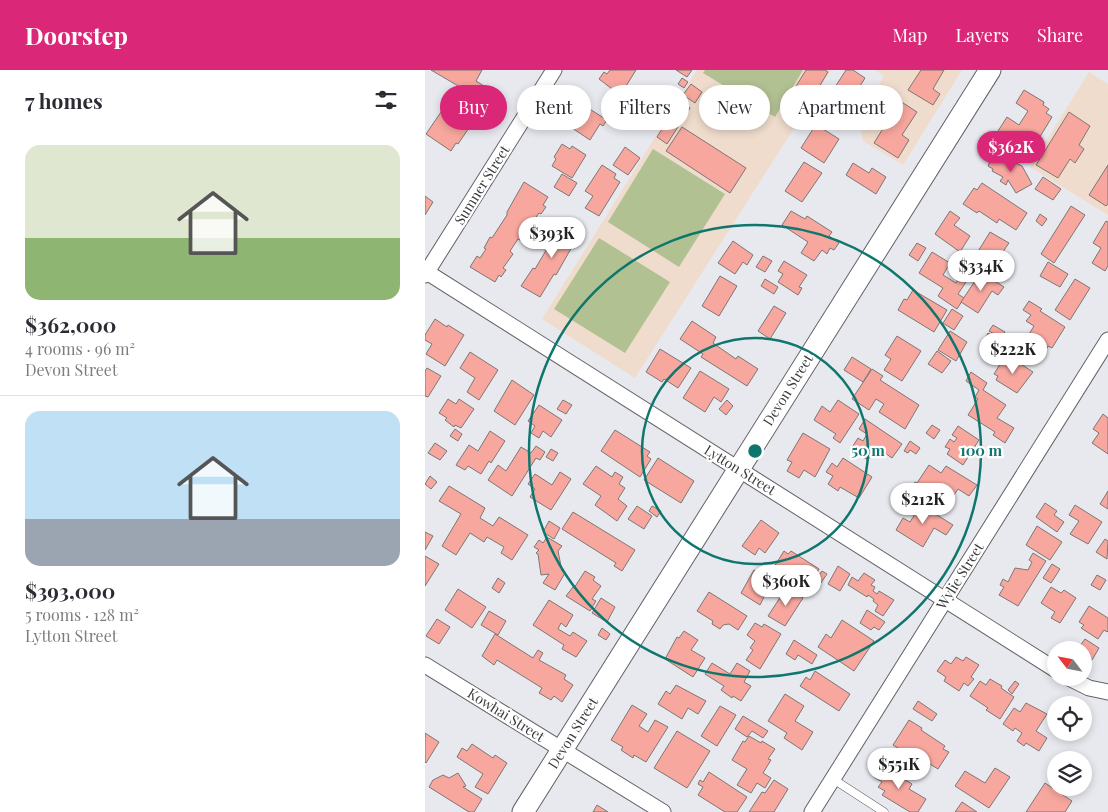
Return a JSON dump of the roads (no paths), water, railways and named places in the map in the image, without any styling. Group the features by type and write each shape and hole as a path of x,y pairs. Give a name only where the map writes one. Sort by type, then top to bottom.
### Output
{"main road":[{"name":"Devon Street","path":"523,812 990,70"}],"street":[{"name":"Sumner Street","path":"426,272 554,70"},
{"name":"Lytton Street","path":"426,272 1047,664"},
{"name":"Wylie Street","path":"812,812 1108,340"},
{"name":"Kowhai Street","path":"425,665 663,812"},
{"path":"1085,686 1108,692"}],"lane":[{"path":"833,779 884,812"}]}
